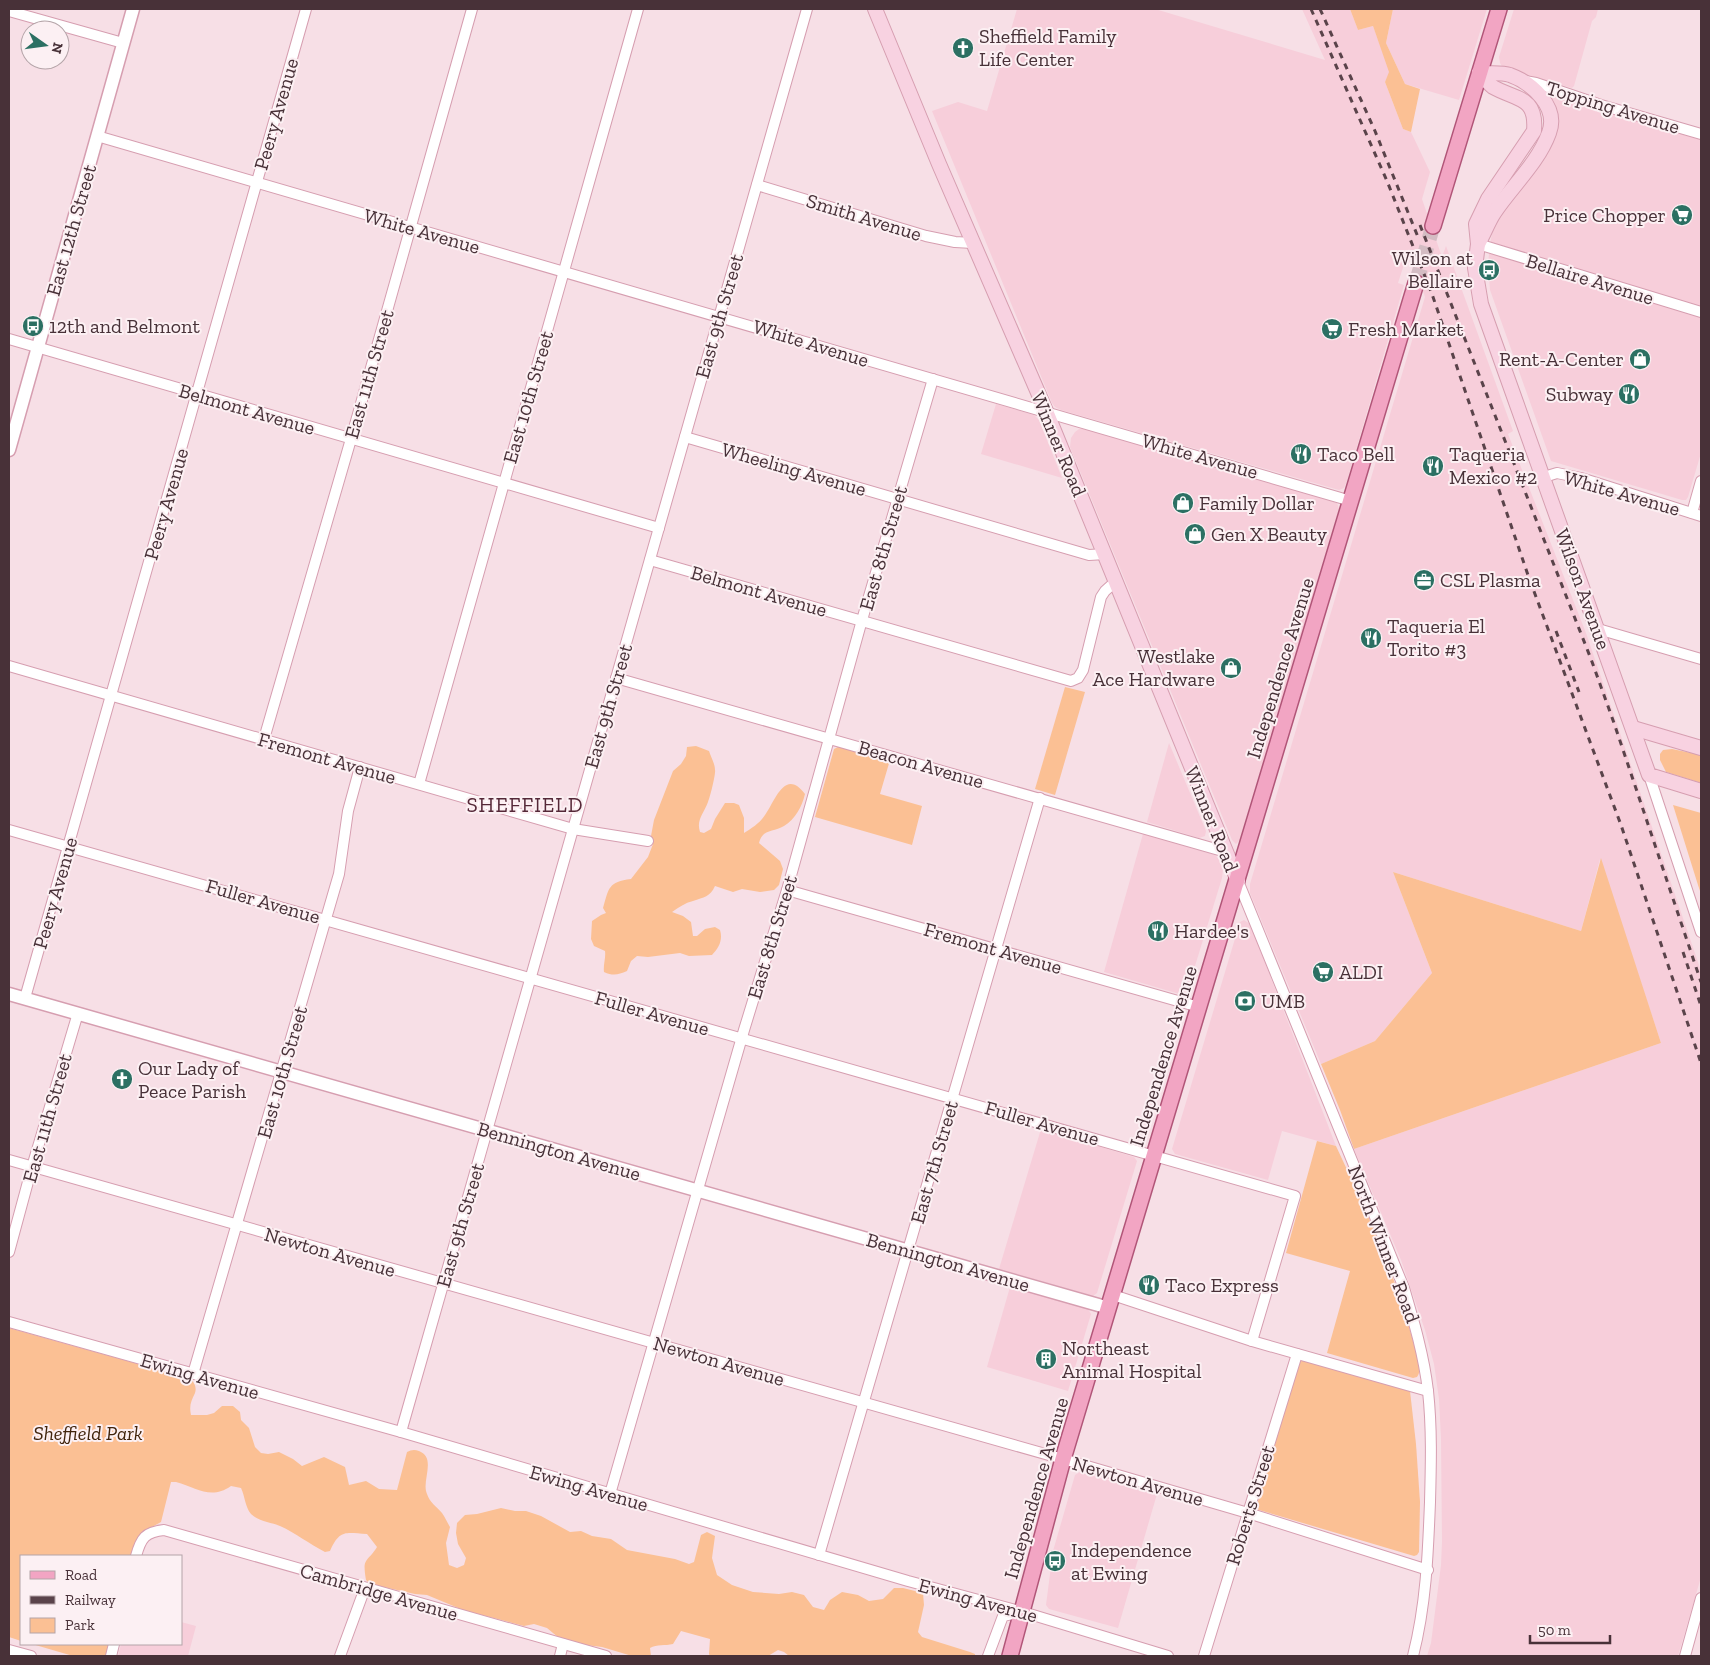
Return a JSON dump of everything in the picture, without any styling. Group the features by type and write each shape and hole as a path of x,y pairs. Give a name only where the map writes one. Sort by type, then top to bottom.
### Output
{"main road":[{"name":"Winner Road","path":"875,9 1046,411 1238,881"},
{"path":"1433,226 1499,9"},
{"name":"Wilson Avenue","path":"1478,244 1494,214 1540,150 1550,131 1550,114 1538,92 1523,81 1508,74 1479,73"},
{"name":"Wilson Avenue","path":"1479,73 1493,86 1522,99 1530,108 1535,118 1534,131 1488,198 1476,224 1478,244 1475,268 1481,304 1650,775"},
{"name":"Independence Avenue","path":"1010,1656 1063,1459 1416,283"},
{"path":"1633,728 1701,748"},
{"path":"1650,775 1701,791"}],"street":[{"name":"East 12th Street","path":"9,450 133,9"},
{"name":"Peery Avenue","path":"26,998 306,9"},
{"name":"East 11th Street","path":"264,739 472,9"},
{"name":"East 10th Street","path":"419,784 638,9"},
{"name":"East 9th Street","path":"401,1432 807,9"},
{"path":"9,11 123,43"},
{"name":"Topping Avenue","path":"1523,81 1536,83 1602,105 1701,134"},
{"name":"White Avenue","path":"97,136 1351,501"},
{"name":"Smith Avenue","path":"757,185 926,236 955,242 973,243"},
{"name":"Bellaire Avenue","path":"1478,244 1701,312"},
{"name":"Belmont Avenue","path":"9,339 659,528"},
{"name":"East 8th Street","path":"610,1494 742,1038 787,890 862,620 932,379"},
{"name":"Wheeling Avenue","path":"685,437 1090,554 1105,554"},
{"name":"White Avenue","path":"1544,478 1557,473 1581,478 1697,514"},
{"path":"1697,514 1701,481"},
{"name":"Belmont Avenue","path":"650,560 1071,680 1078,678 1083,670 1101,597 1115,582"},
{"path":"1598,629 1701,659"},
{"name":"Fremont Avenue","path":"9,666 573,829 648,842"},
{"name":"Beacon Avenue","path":"616,678 1226,852"},
{"name":"East 10th Street","path":"193,1374 339,874 348,811 360,767"},
{"name":"Wilson Avenue","path":"1650,775 1701,932"},
{"name":"East 7th Street","path":"819,1555 1040,798"},
{"name":"Fuller Avenue","path":"9,830 1296,1196 1252,1341"},
{"name":"North Winner Road","path":"1238,881 1404,1288 1419,1338 1428,1391 1432,1448 1428,1570 1420,1631 1413,1656"},
{"name":"Fremont Avenue","path":"787,890 1199,1007"},
{"name":"Bennington Avenue","path":"9,994 908,1251 1111,1302 1428,1391"},
{"name":"East 11th Street","path":"9,1252 78,1013"},
{"name":"Newton Avenue","path":"9,1160 1063,1459 1248,1513 1428,1570"},
{"name":"Ewing Avenue","path":"9,1322 401,1432 819,1555 1023,1612 1168,1656"},
{"name":"Roberts Street","path":"1204,1656 1297,1354"},
{"name":"Cambridge Avenue","path":"136,1555 144,1537 152,1531 164,1530 606,1656"},
{"path":"340,1656 365,1588"},
{"path":"1685,1656 1701,1598"},
{"name":"Independence Avenue","path":"988,1656 1003,1616 1023,1612"},
{"path":"560,1656 563,1644"},
{"path":"9,1650 31,1656"}],"shaded area":[{"path":"1017,9 1155,9 1325,60 1302,9 1350,9 1358,30 1373,26 1390,72 1385,82 1403,129 1411,132 1430,172 1422,199 1442,257 1446,246 1513,431 1508,434 1586,633 1701,971 1701,1577 1678,1656 1427,1656 1431,1643 1442,1542 1441,1439 1439,1399 1434,1364 1425,1330 1401,1260 1354,1149 1661,1043 1600,859 1581,931 1393,872 1432,973 1375,1041 1321,1064 1250,893 1250,884 1425,297 1409,249 1398,283 1404,285 1344,488 1339,490 1055,407 932,111 958,102 987,111"},
{"path":"1393,9 1487,9 1459,100 1405,84 1386,43"},
{"path":"1514,9 1598,9 1596,17 1592,21 1572,88 1503,68 1499,57"},
{"path":"1551,95 1701,140 1701,453 1686,500 1551,461 1490,290 1488,263 1495,224 1502,209 1546,152 1549,96"},
{"path":"996,404 1034,415 1039,420 1062,478 981,454"},
{"path":"1079,429 1088,429 1337,503 1339,509 1240,840 1236,844 1232,840 1070,447 1071,438"},
{"path":"1169,743 1206,831 1205,836 1199,838 1147,822"},
{"path":"1143,834 1215,855 1223,869 1222,878 1187,992 1183,995 1104,972"},
{"path":"1244,920 1250,924 1336,1146 1282,1131 1268,1180 1175,1154 1172,1149 1240,922"},
{"path":"1041,1129 1134,1157 1137,1161 1097,1293 1093,1296 999,1269"},
{"path":"1010,1287 1088,1309 1091,1314 1068,1391 987,1367"},
{"path":"1080,1472 1157,1494 1118,1628 1049,1609 1046,1605 1053,1551 1075,1475"},
{"path":"182,1622 196,1626 188,1656 118,1656 121,1645 182,1645"}],"green space":[{"path":"1350,9 1393,9 1386,43 1405,84 1420,89 1411,132 1403,129 1385,82 1389,72 1373,26 1358,30"},
{"path":"1065,687 1085,692 1055,795 1035,789"},
{"path":"696,746 709,751 715,770 709,800 699,824 700,832 704,833 711,829 725,803 739,805 744,818 744,833 761,820 781,789 786,785 792,784 805,794 800,808 792,820 784,826 763,835 759,843 780,861 783,869 779,885 774,890 760,892 742,889 733,892 715,886 706,896 685,904 672,912 683,916 691,922 693,936 697,936 705,929 715,927 720,930 720,944 712,955 689,956 680,953 648,957 637,956 631,961 627,971 615,974 604,972 605,951 594,946 591,939 592,921 606,913 603,908 611,887 623,880 631,879 648,857 653,844 651,836 654,820 673,771 686,756 687,747"},
{"path":"840,746 890,760 880,794 922,806 912,845 815,817 834,749"},
{"path":"1672,749 1701,755 1701,783 1666,772 1660,760 1660,754 1663,750"},
{"path":"1673,805 1701,813 1701,894 1698,885"},
{"path":"1601,858 1661,1043 1354,1149 1321,1064 1375,1041 1432,973 1393,872 1581,931"},
{"path":"1317,1141 1336,1146 1369,1218 1389,1266 1406,1316 1420,1369 1417,1377 1413,1378 1327,1353 1350,1271 1286,1253"},
{"name":"Sheffield Park","path":"9,1328 160,1370 165,1367 186,1375 196,1387 190,1409 191,1415 207,1415 214,1413 222,1406 233,1406 240,1412 241,1420 249,1428 255,1447 261,1453 279,1452 302,1466 324,1457 345,1467 349,1485 366,1481 379,1489 397,1490 407,1452 419,1451 424,1454 428,1464 426,1489 428,1497 442,1513 450,1527 446,1543 449,1565 457,1568 464,1565 466,1558 458,1544 457,1523 465,1515 501,1508 526,1511 541,1516 570,1532 581,1531 592,1536 611,1539 627,1550 675,1559 689,1564 694,1562 701,1535 707,1532 715,1536 712,1558 717,1575 732,1585 753,1592 779,1594 792,1592 804,1595 813,1607 824,1610 830,1600 842,1592 858,1595 869,1601 883,1599 894,1588 903,1588 923,1593 924,1605 918,1632 922,1637 970,1652 975,1654 975,1656 789,1656 778,1650 768,1656 710,1656 710,1639 681,1631 673,1644 650,1648 651,1656 632,1656 602,1647 559,1638 547,1628 534,1624 524,1626 463,1610 427,1595 370,1584 366,1580 365,1564 377,1547 367,1534 344,1534 337,1539 330,1551 325,1552 286,1529 254,1517 247,1508 241,1488 231,1486 217,1492 204,1492 176,1482 171,1482 161,1522 145,1531 134,1555 20,1555 20,1641 9,1637"},
{"path":"1304,1359 1410,1391 1420,1502 1419,1552 1417,1555 1414,1556 1256,1508 1299,1363"},
{"path":"35,1645 110,1645 105,1656 73,1656"}],"tunnel":[{"path":"1416,283 1433,226"}],"railway":[{"path":"1311,9 1387,181 1432,294 1529,578 1621,825 1701,1063"},
{"path":"1320,9 1375,131 1418,237"},
{"path":"1420,225 1591,659 1701,982"},
{"path":"1556,631 1579,692"},
{"path":"1683,952 1701,1006"}],"place":[{"name":"Sheffield Family Life Center","path":"963,48"},
{"name":"Price Chopper","path":"1682,215"},
{"name":"Wilson at Bellaire","path":"1489,270"},
{"name":"12th and Belmont","path":"33,326"},
{"name":"Fresh Market","path":"1332,329"},
{"name":"Rent-A-Center","path":"1640,359"},
{"name":"Subway","path":"1629,394"},
{"name":"Taco Bell","path":"1301,454"},
{"name":"Taqueria Mexico #2","path":"1433,466"},
{"name":"Family Dollar","path":"1183,503"},
{"name":"Gen X Beauty","path":"1195,534"},
{"name":"CSL Plasma","path":"1424,580"},
{"name":"Taqueria El Torito #3","path":"1371,638"},
{"name":"Westlake Ace Hardware","path":"1231,668"},
{"name":"Hardee's","path":"1158,931"},
{"name":"ALDI","path":"1323,972"},
{"name":"UMB","path":"1245,1001"},
{"name":"Our Lady of Peace Parish","path":"122,1079"},
{"name":"Taco Express","path":"1149,1285"},
{"name":"Northeast Animal Hospital","path":"1046,1359"},
{"name":"Independence at Ewing","path":"1055,1561"}],"district":[{"name":"SHEFFIELD","path":"525,805"}]}
